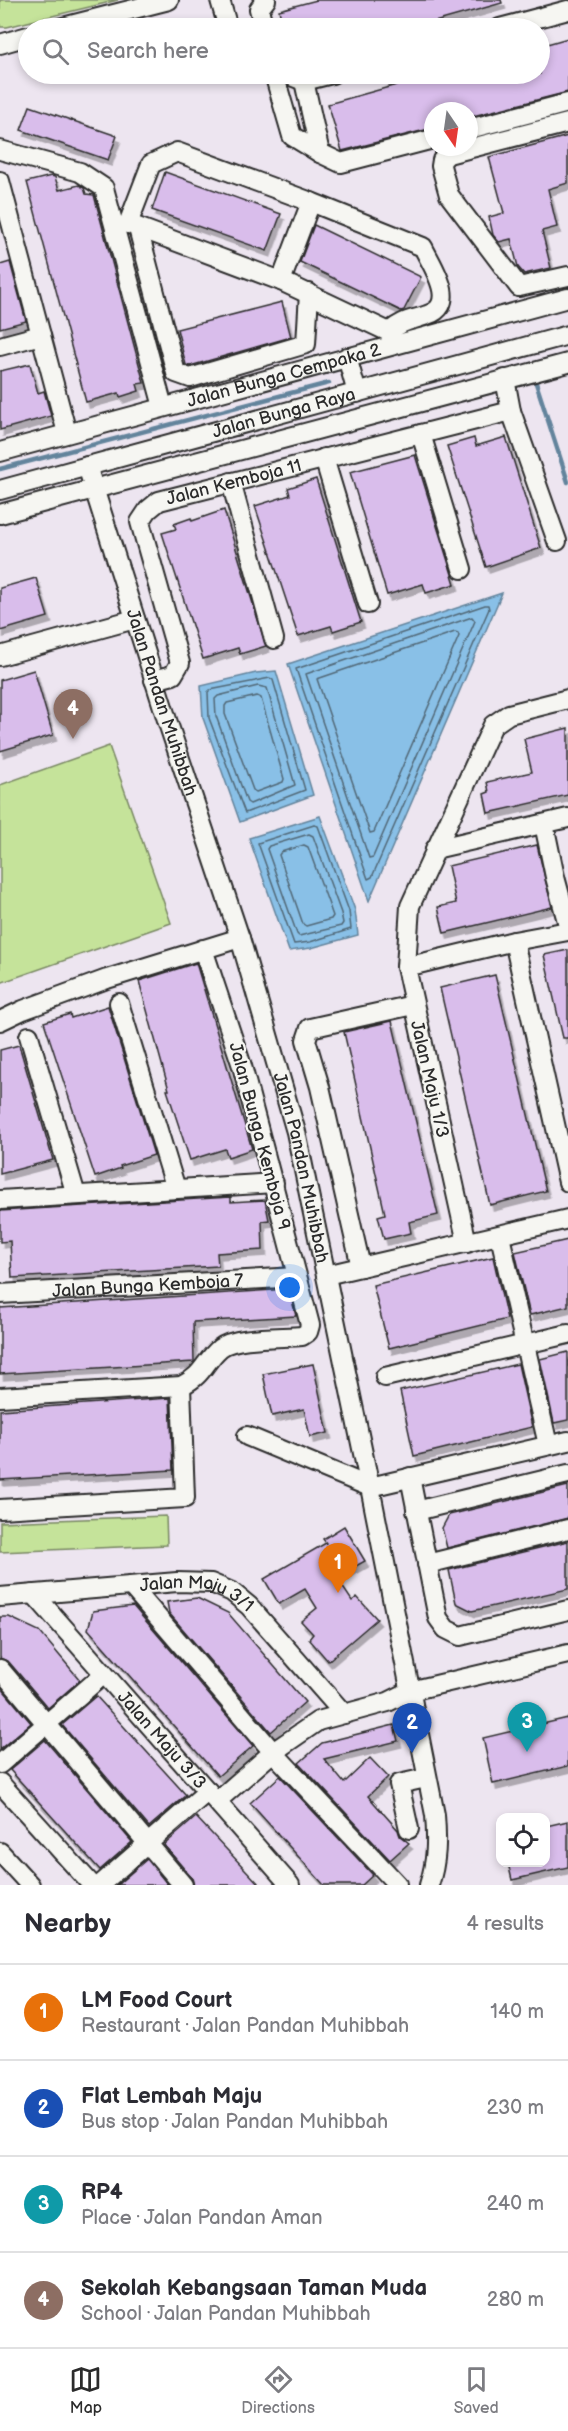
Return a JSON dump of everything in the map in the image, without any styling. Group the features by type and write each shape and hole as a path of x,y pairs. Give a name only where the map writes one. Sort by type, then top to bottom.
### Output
{"street":[{"path":"98,18 169,0"},
{"path":"220,0 225,18"},
{"path":"261,18 259,9 266,0"},
{"path":"538,18 568,10"},
{"path":"0,44 18,39"},
{"path":"277,84 292,136 341,163 424,141"},
{"path":"305,84 320,153"},
{"path":"478,127 568,103"},
{"path":"567,298 565,277 525,287 519,287 513,283 449,195 441,166 442,160 448,154 568,123"},
{"path":"0,150 80,172 104,188 127,225 176,374 190,378 306,344 309,293"},
{"path":"127,225 281,281 309,293 391,338 401,321 434,313 441,306 442,287 423,247 311,202 177,153 151,164 127,225 163,407"},
{"path":"0,181 8,244 41,335 68,433"},
{"path":"281,281 311,202"},
{"name":"Jalan Bunga Cempaka 2","path":"0,452 347,357 391,338 567,298"},
{"path":"0,346 41,335"},
{"name":"Jalan Bunga Raya","path":"0,490 568,335"},
{"path":"347,357 357,393"},
{"name":"Jalan Bunga Raya","path":"0,514 94,489 508,395 568,363"},
{"path":"508,395 556,541"},
{"name":"Jalan Kemboja 11","path":"154,680 173,675 180,663 140,522 148,510 159,501 421,434 508,395"},
{"path":"421,434 462,569"},
{"path":"324,458 368,604"},
{"name":"Jalan Pandan Muhibbah","path":"87,466 154,680 240,938 296,1132 435,1815 438,1843 429,1885"},
{"path":"231,483 274,639"},
{"path":"0,656 135,619"},
{"name":"Jalan Maju 1/3","path":"467,1243 406,967 410,906 493,725 509,714 568,699"},
{"path":"435,849 568,818"},
{"path":"544,824 568,924"},
{"path":"406,967 514,941 568,931"},
{"path":"0,1021 23,1010 240,938"},
{"path":"514,941 568,1182"},
{"name":"Jalan Bunga Kemboja 9","path":"181,1386 193,1380 203,1371 210,1359 228,1342 302,1336 308,1332 310,1325 242,1066 203,949"},
{"path":"119,1003 176,1190"},
{"path":"361,1267 320,1087 306,1040 309,1028 413,1005"},
{"path":"29,1036 76,1196"},
{"path":"0,1200 274,1183"},
{"path":"326,1275 568,1220"},
{"path":"500,1236 548,1445"},
{"name":"Jalan Bunga Kemboja 7","path":"0,1294 297,1277"},
{"path":"385,1377 568,1334"},
{"path":"0,1397 181,1386 185,1498 0,1509"},
{"path":"247,1436 370,1487 568,1440"},
{"path":"416,1511 568,1474"},
{"path":"410,1477 438,1618 446,1629 460,1636 568,1610"},
{"path":"427,1564 568,1529"},
{"name":"Jalan Maju 3/1","path":"0,1597 177,1582 212,1583 232,1592 249,1606 344,1713"},
{"path":"131,1586 273,1752 399,1882"},
{"name":"Jalan Maju 3/3","path":"34,1594 290,1885"},
{"path":"100,1885 147,1844 318,1721 388,1702 410,1692 568,1654"},
{"path":"0,1669 183,1885"},
{"path":"0,1764 104,1674"},
{"path":"409,1829 399,1784 426,1778"},
{"path":"0,1783 92,1885"},
{"path":"0,1852 30,1885"}],"green space":[{"path":"0,0 118,0 44,18 18,18 18,24 0,27"},
{"path":"109,746 171,923 0,983 0,785"},
{"path":"166,1516 167,1545 0,1552 0,1522"}],"water":[{"path":"502,593 369,901 288,664"},
{"path":"276,671 313,795 240,822 203,718 201,686 256,673"},
{"path":"320,816 355,910 358,935 311,948 289,951 249,838"}],"building":[{"path":"317,0 501,0 502,3 449,18 281,18 279,10"},
{"path":"568,38 568,92 478,115 478,102 424,102 424,130 342,151 328,104 400,84 550,84 550,43"},
{"path":"30,106 117,136 108,160 21,130"},
{"path":"568,136 568,183 548,189 557,227 542,231 551,268 524,274 518,267 511,239 499,242 493,235 489,217 504,213 489,157"},
{"path":"165,172 281,214 267,251 152,210"},
{"path":"55,177 59,190 79,185 84,188 86,194 94,195 144,383 137,384 139,391 120,397 119,393 86,402 27,182"},
{"path":"314,225 421,277 404,310 401,311 300,262"},
{"path":"10,262 26,321 0,328 0,265"},
{"path":"282,302 291,337 190,366 186,365 177,329"},
{"path":"30,364 38,393 44,391 51,416 0,430 0,371"},
{"path":"506,437 541,548 486,567 447,446 474,438 476,446"},
{"path":"415,455 455,584 426,593 423,584 387,595 350,472"},
{"path":"316,479 361,622 333,631 331,626 298,636 255,506 290,495 288,488"},
{"path":"224,510 266,646 240,654 238,648 203,659 162,533 176,529 174,524 191,518 192,521"},
{"path":"36,578 48,617 0,631 0,588"},
{"path":"34,670 53,735 0,751 0,680"},
{"path":"568,728 568,795 488,813 484,794 489,792 487,782 532,772 524,739"},
{"path":"537,845 552,907 444,933 438,907 456,903 448,866"},
{"path":"568,950 568,1038 563,1038 544,955"},
{"path":"196,963 252,1149 228,1157 225,1149 190,1160 167,1090 169,1090 139,981"},
{"path":"495,975 546,1191 490,1205 440,988"},
{"path":"108,1006 154,1155 95,1177 44,1022 70,1014 71,1018"},
{"path":"392,1021 438,1215 409,1222 411,1233 384,1239 378,1216 385,1214 344,1032"},
{"path":"19,1045 53,1160 0,1174 0,1050"},
{"path":"231,1197 231,1202 265,1200 269,1220 262,1221 263,1250 217,1253 218,1266 12,1278 10,1241 0,1242 0,1211"},
{"path":"568,1240 568,1306 530,1315 515,1252"},
{"path":"493,1257 507,1319 389,1348 373,1285"},
{"path":"289,1289 296,1316 193,1322 194,1362 0,1374 0,1308"},
{"path":"568,1352 568,1420 554,1423 540,1359"},
{"path":"313,1364 328,1433 310,1437 304,1409 272,1416 263,1374"},
{"path":"518,1364 532,1427 414,1456 400,1391"},
{"path":"170,1398 173,1470 0,1480 0,1410"},
{"path":"568,1486 568,1518 447,1548 442,1528 449,1515"},
{"path":"344,1526 365,1561 336,1577 352,1601 357,1597 377,1619 328,1661 309,1639 313,1634 301,1621 317,1608 305,1589 279,1604 264,1579 326,1543 323,1539"},
{"path":"568,1541 568,1589 472,1611 456,1603 449,1570"},
{"path":"197,1598 228,1613 305,1702 271,1732 169,1613 167,1602"},
{"path":"133,1606 253,1746 218,1776 88,1629 93,1611"},
{"path":"0,1617 9,1617 39,1631 80,1680 48,1708 9,1662 0,1658"},
{"path":"0,1686 31,1723 0,1749"},
{"path":"96,1696 186,1795 149,1827 62,1725"},
{"path":"568,1718 568,1766 493,1784 483,1738"},
{"path":"394,1725 398,1741 324,1759 344,1783 370,1758 388,1777 368,1796 398,1830 400,1836 409,1843 390,1860 299,1763 322,1743"},
{"path":"45,1740 132,1842 100,1870 10,1770"},
{"path":"280,1776 373,1875 362,1885 324,1885 250,1803"},
{"path":"196,1817 260,1885 194,1885 192,1878 164,1845"},
{"path":"568,1821 568,1867 512,1880 509,1867 550,1867 550,1825"},
{"path":"147,1859 168,1885 117,1885"}],"waterway":[{"path":"0,469 329,383"},
{"path":"536,383 568,482"}],"place":[{"name":"Sekolah Kebangsaan Taman Muda","path":"73,739"},
{"name":"LM Food Court","path":"338,1593"},
{"name":"RP4","path":"527,1752"},
{"name":"Flat Lembah Maju","path":"412,1753"}]}
